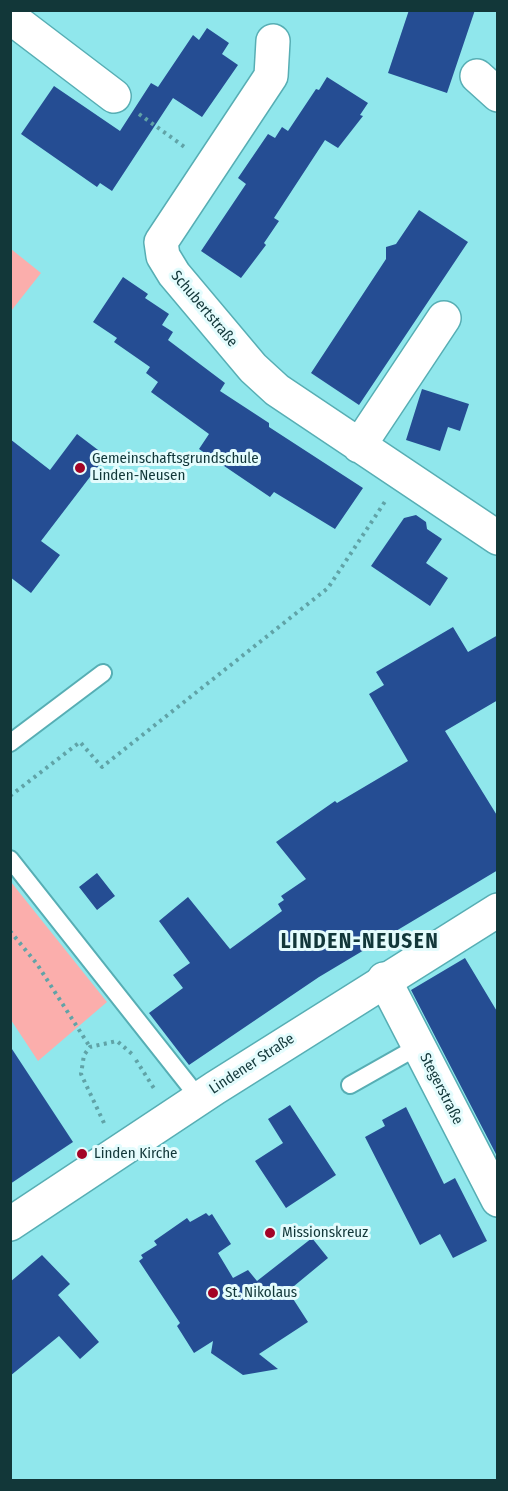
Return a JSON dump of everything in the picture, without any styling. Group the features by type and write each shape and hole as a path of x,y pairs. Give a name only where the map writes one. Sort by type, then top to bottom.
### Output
{"street":[{"path":"10,17 114,96"},
{"name":"Schubertstraße","path":"273,41 271,75 161,242 163,256 174,274 253,368 277,390 498,538"},
{"path":"359,446 444,318"},
{"name":"Lindener Straße","path":"10,1224 122,1152 199,1098 384,979 498,910"},
{"name":"Stegerstraße","path":"384,979 498,1200"}],"lane":[{"path":"10,743 103,673"},
{"path":"10,859 199,1098"},
{"path":"350,1085 419,1046"}],"path":[{"path":"114,96 212,166"},
{"path":"10,796 80,742 102,767 328,588 402,475"},
{"path":"10,931 37,963 90,1047"},
{"path":"122,1152 98,1114 81,1074 84,1055 90,1047 117,1041 133,1055 172,1117"}],"shaded area":[{"path":"11,249 41,273 11,311"},
{"path":"11,882 107,1002 38,1061 11,1020"}],"building":[{"path":"409,10 475,10 447,93 388,73"},
{"path":"207,28 229,43 222,54 238,65 202,117 173,98 112,191 100,183 97,187 21,134 54,86 120,131 151,83 158,87 193,35 199,40"},
{"path":"327,77 368,103 360,115 363,116 338,148 325,140 274,218 279,221 264,243 266,245 241,278 201,251 246,184 238,178 268,134 275,138 282,127 288,131 316,89 319,90"},
{"path":"419,210 468,242 359,405 311,373 386,259 386,247 396,244"},
{"path":"123,277 148,294 145,298 169,314 162,325 173,332 168,340 225,383 220,391 269,423 269,427 363,488 335,529 274,492 270,497 199,449 209,434 151,392 158,382 146,373 150,367 114,342 117,338 93,322"},
{"path":"422,389 469,404 460,431 448,427 440,451 406,440"},
{"path":"77,434 106,456 41,541 60,555 31,593 10,577 10,439 50,470"},
{"path":"416,515 426,522 427,529 442,539 426,563 448,578 430,606 371,566 404,518"},
{"path":"453,627 468,652 498,635 498,700 445,731 498,817 498,870 319,977 189,1065 149,1013 183,988 173,975 190,963 159,921 188,897 230,949 282,911 278,904 284,900 281,896 306,879 276,842 335,801 337,803 408,761 369,694 384,685 376,672"},
{"path":"97,873 115,896 97,910 79,887"},
{"path":"465,958 498,1013 498,1158 411,990"},
{"path":"10,1046 73,1142 10,1184"},
{"path":"290,1105 336,1175 286,1208 255,1161 283,1143 268,1119"},
{"path":"406,1107 444,1184 455,1178 487,1241 453,1258 440,1234 420,1245 365,1137 385,1126 382,1120"},
{"name":"St. Nikolaus","path":"206,1213 209,1216 212,1214 231,1244 218,1253 233,1278 248,1270 257,1281 312,1238 328,1258 288,1291 308,1322 259,1354 278,1369 243,1375 211,1353 213,1341 194,1353 177,1326 180,1323 139,1261 143,1258 141,1255 157,1245 154,1241 187,1218 190,1222"},
{"path":"42,1255 70,1284 58,1295 99,1342 80,1359 59,1336 10,1376 10,1282"}],"place":[{"name":"Gemeinschaftsgrundschule Linden-Neusen","path":"80,468"},
{"name":"Linden Kirche","path":"82,1154"},
{"name":"Missionskreuz","path":"270,1233"},
{"name":"St. Nikolaus","path":"213,1293"}],"district":[{"name":"LINDEN-NEUSEN","path":"360,942"}]}
